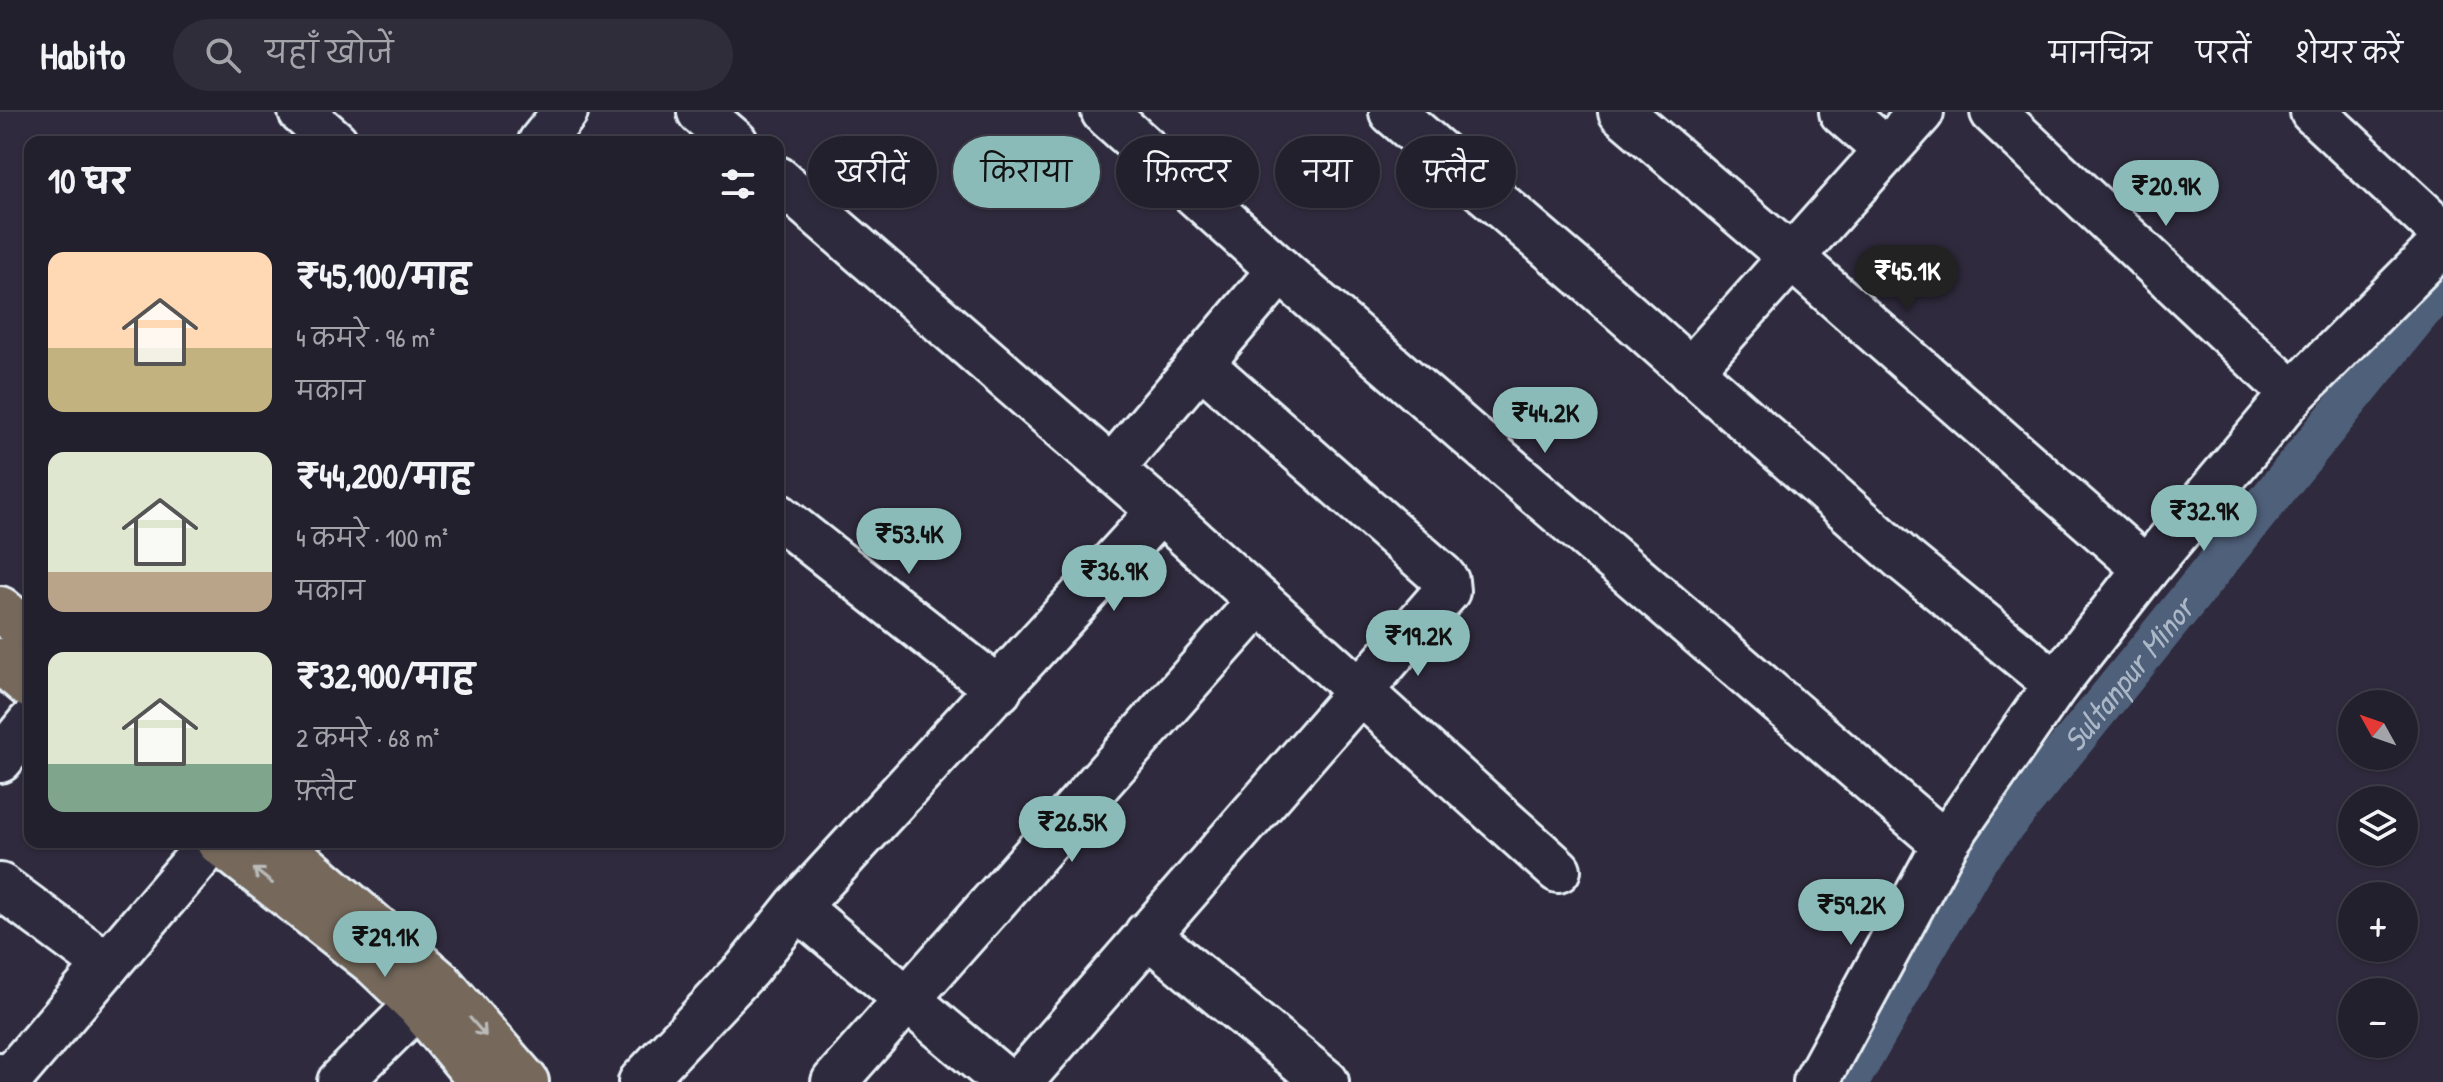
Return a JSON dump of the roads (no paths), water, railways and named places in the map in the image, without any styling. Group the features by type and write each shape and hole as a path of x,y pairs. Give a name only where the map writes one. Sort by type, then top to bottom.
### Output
{"main road":[{"path":"0,609 24,629"},
{"path":"0,661 24,681"},
{"path":"230,848 308,890"},
{"path":"281,848 308,890 375,964 429,994 526,1082"},
{"path":"429,994 482,1082"}],"street":[{"path":"301,112 328,136"},
{"path":"546,136 565,112"},
{"path":"700,112 728,136"},
{"path":"1392,112 1603,293 1902,558 2056,684"},
{"path":"1621,112 2146,569"},
{"path":"1842,112 1886,150"},
{"path":"1690,371 1921,112"},
{"path":"1993,112 2293,394"},
{"path":"2313,112 2443,233"},
{"path":"1106,113 1280,270 1945,844"},
{"path":"784,184 1112,468 1558,870"},
{"path":"1816,1082 1945,844 2056,684 2146,569 2293,394 2443,243"},
{"path":"1112,468 1280,270"},
{"path":"797,907 907,999 1026,1079 1147,934 1444,596 1448,586 1446,581 1201,364"},
{"path":"641,1082 747,969 797,907 1160,511"},
{"path":"784,521 999,690"},
{"path":"834,1082 1260,601"},
{"path":"0,760 24,730"},
{"path":"0,1075 7,1082 207,848"},
{"path":"0,886 107,965"},
{"path":"1147,934 1326,1082"},
{"path":"340,1082 429,994"}],"waterway":[{"name":"Sultanpur Minor","path":"1849,1082 1977,860 2423,309 2443,292"}]}
